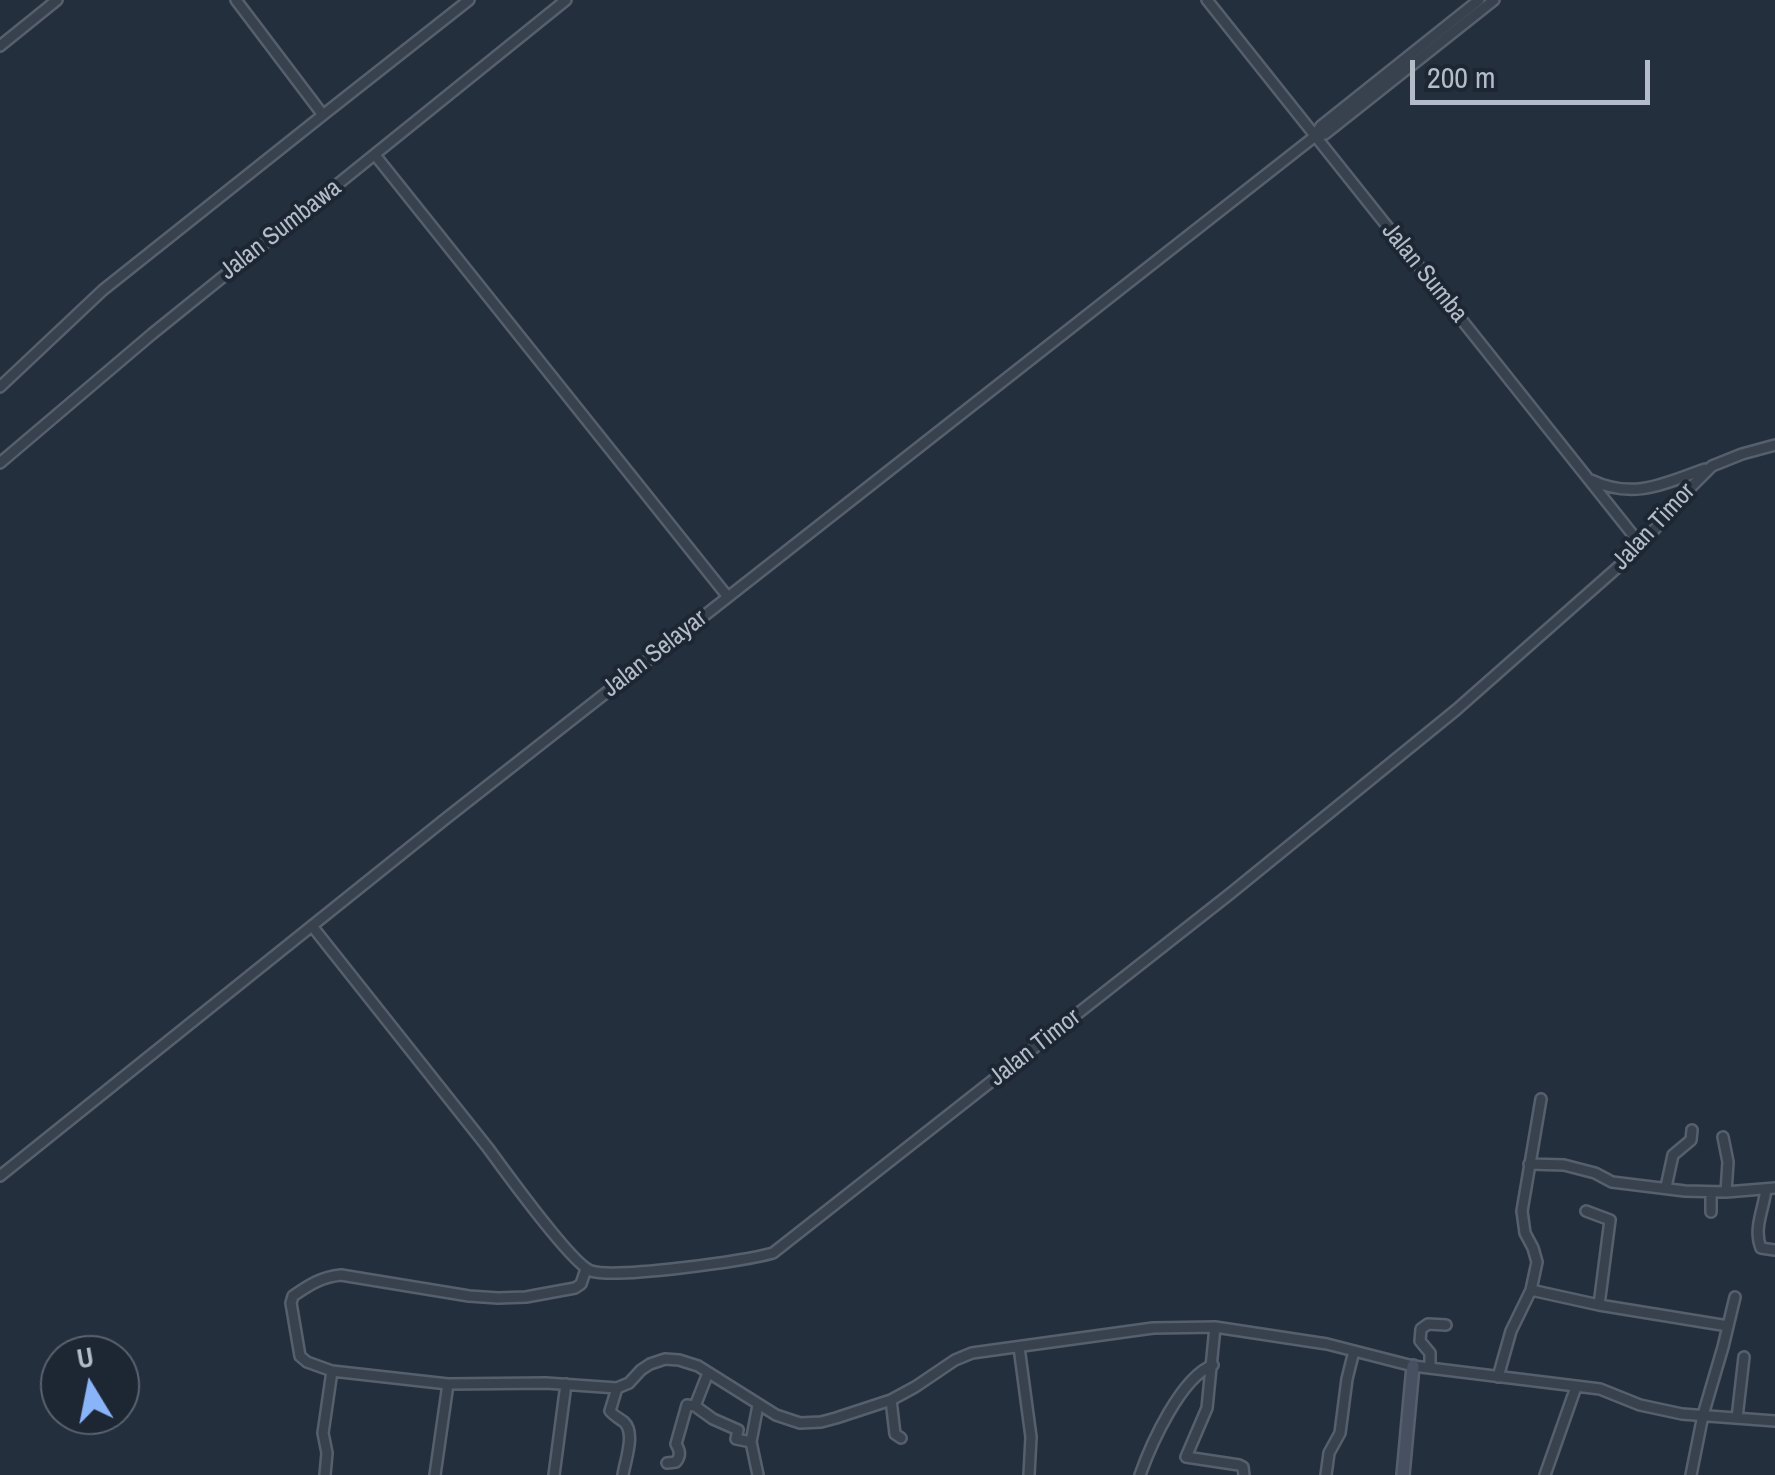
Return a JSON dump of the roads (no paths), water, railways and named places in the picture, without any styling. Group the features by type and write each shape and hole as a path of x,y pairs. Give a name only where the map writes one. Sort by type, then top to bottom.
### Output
{"street":[{"path":"0,46 57,0"},
{"path":"236,0 323,115"},
{"path":"0,387 103,290 468,0"},
{"name":"Jalan Sumbawa","path":"0,464 152,334 566,0"},
{"name":"Jalan Sumba","path":"1207,0 1641,545"},
{"name":"Jalan Selayar","path":"0,1176 728,597 1314,137 1326,134 1477,6 1494,0"},
{"path":"375,155 728,597"},
{"name":"Jalan Timor","path":"586,1269 629,1272 758,1257 778,1250 1456,710 1641,545 1712,466 1775,445"},
{"path":"1588,479 1616,490 1642,490 1712,466"},
{"path":"312,926 542,1219 586,1269 581,1284 575,1288 526,1297 469,1296 341,1275 317,1280 291,1299 299,1350 304,1360 332,1371 448,1384 509,1382 617,1388 629,1383 650,1364 665,1359 688,1362 784,1419 808,1423 891,1400 972,1353 1154,1328 1215,1327 1311,1341 1413,1366 1600,1389 1660,1410 1775,1421"},
{"path":"1498,1377 1510,1331 1531,1290 1536,1262 1522,1211 1541,1099"},
{"path":"1666,1187 1674,1155 1690,1140 1692,1130"},
{"path":"1723,1137 1728,1162 1726,1192"},
{"path":"1529,1164 1564,1166 1596,1173 1612,1182 1685,1191 1770,1188 1757,1231 1762,1248 1775,1250"},
{"path":"1710,1212 1712,1192"},
{"path":"1586,1211 1610,1220 1598,1305"},
{"path":"1531,1290 1728,1326"},
{"path":"1691,1475 1735,1297"},
{"path":"1430,1368 1430,1353 1420,1341 1421,1329 1428,1324 1446,1325"},
{"path":"1215,1327 1208,1408 1186,1457 1240,1464 1244,1475"},
{"path":"1019,1346 1032,1437 1029,1475"},
{"path":"1326,1475 1329,1452 1340,1433 1354,1351"},
{"path":"1737,1418 1744,1357"},
{"path":"1140,1475 1145,1458 1182,1394 1198,1374 1213,1365"},
{"path":"1403,1475 1413,1366"},
{"path":"325,1475 323,1432 332,1371"},
{"path":"695,1406 708,1372"},
{"path":"434,1475 448,1384"},
{"path":"554,1475 566,1384"},
{"path":"1545,1475 1576,1387"},
{"path":"617,1388 610,1412 624,1422 630,1433 623,1475"},
{"path":"891,1400 895,1434 900,1438"},
{"path":"667,1463 676,1462 680,1456 676,1444 687,1405 738,1430 736,1439 751,1442"},
{"path":"758,1405 751,1442 758,1475"}]}
